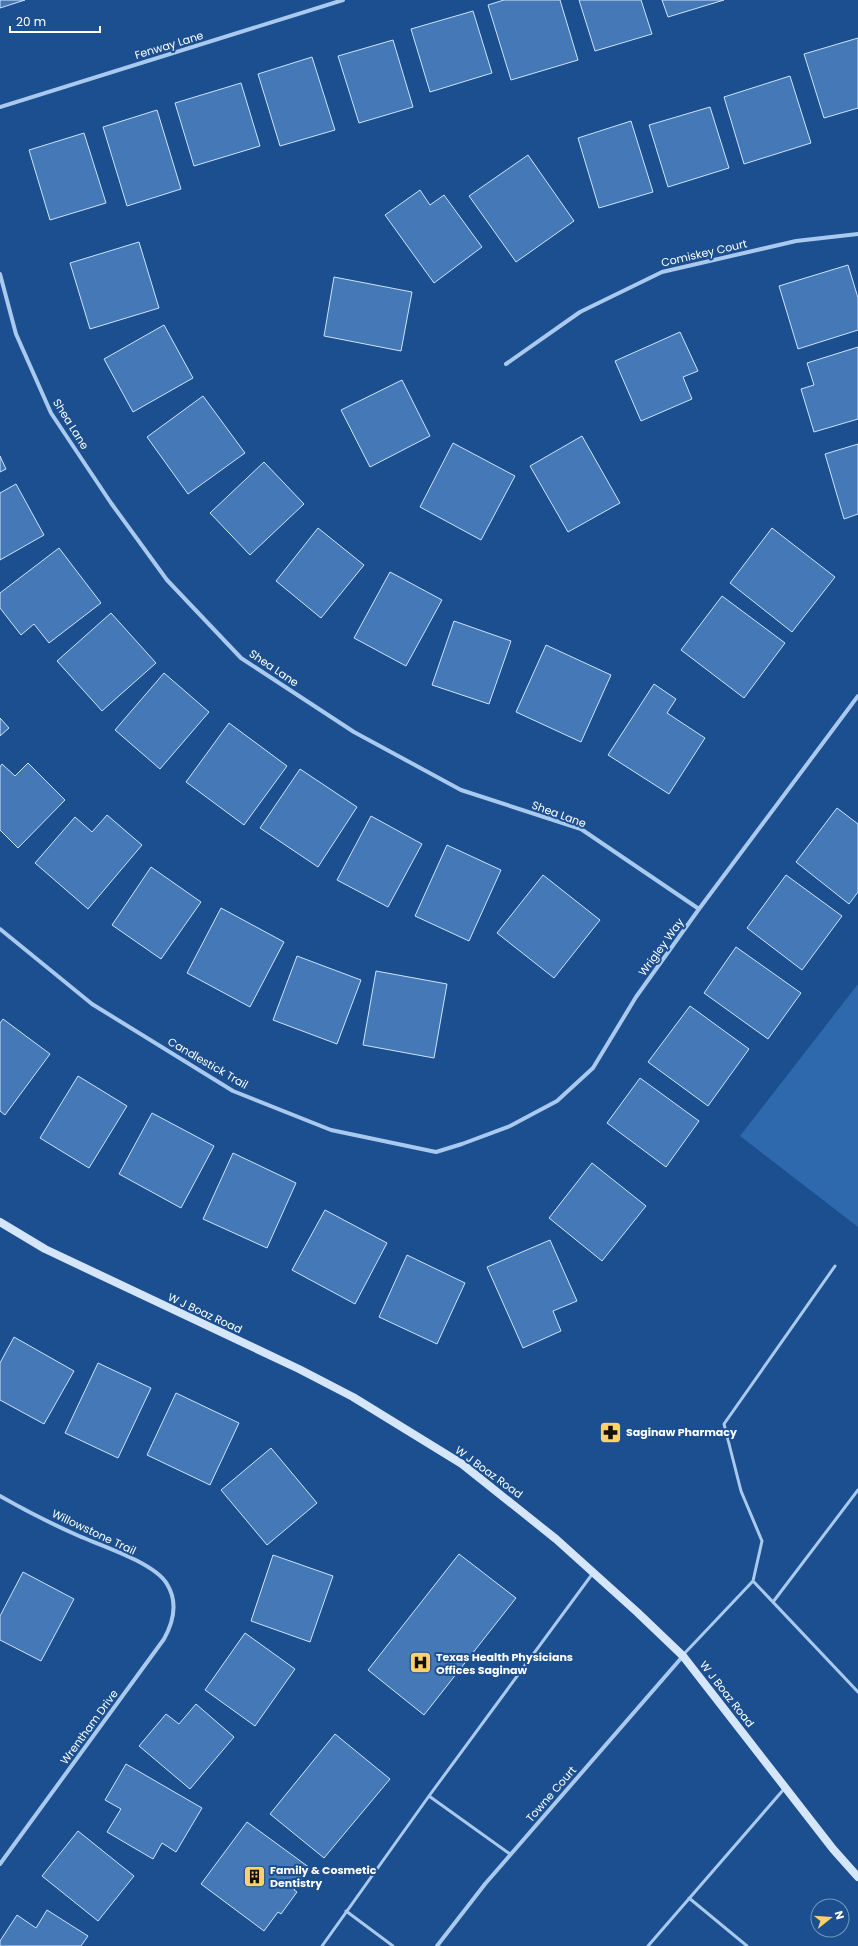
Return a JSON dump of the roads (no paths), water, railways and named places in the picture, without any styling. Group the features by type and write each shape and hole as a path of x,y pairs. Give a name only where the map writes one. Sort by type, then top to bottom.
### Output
{"main road":[{"name":"W J Boaz Road","path":"0,1222 45,1249 299,1370 393,1420 462,1464 524,1512 683,1656 742,1730 784,1788 833,1849 858,1877"}],"street":[{"name":"Fenway Lane","path":"0,107 343,0"},
{"name":"Comiskey Court","path":"506,364 580,312 662,272 796,241 858,234"},
{"name":"Shea Lane","path":"0,274 16,334 51,413 111,503 167,580 241,658 354,732 461,790 581,830 699,909"},
{"name":"Wrigley Way","path":"436,1152 510,1126 556,1101 593,1068 636,997 699,909 858,696"},
{"name":"Candlestick Trail","path":"0,929 92,1004 233,1091 331,1130 436,1152"},
{"name":"Willowstone Trail","path":"0,1496 79,1536 146,1566 158,1573 167,1583 171,1594"},
{"name":"Wrentham Drive","path":"0,1864 164,1639 174,1616 174,1605 171,1594"},
{"name":"Towne Court","path":"437,1946 510,1854 683,1656"}],"lane":[{"path":"683,1656 753,1581 762,1541 742,1491 724,1424 835,1266"},
{"path":"773,1602 858,1490"},
{"path":"322,1946 429,1796 593,1573"},
{"path":"753,1581 858,1692"},
{"path":"648,1946 784,1788"},
{"path":"429,1796 510,1854"},
{"path":"689,1898 747,1946"},
{"path":"346,1911 393,1946"}],"place":[{"name":"Saginaw Pharmacy","path":"610,1432"},
{"name":"Texas Health Physicians Offices Saginaw","path":"420,1663"},
{"name":"Family & Cosmetic Dentistry","path":"255,1876"}]}
